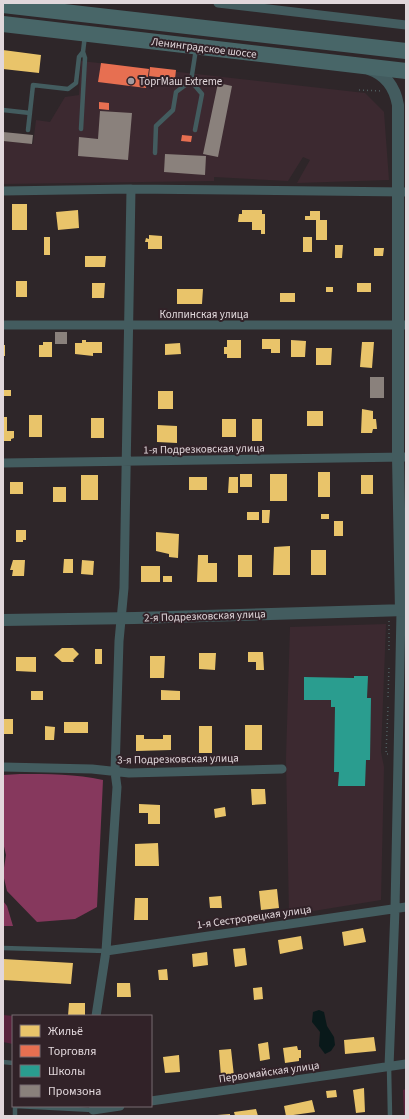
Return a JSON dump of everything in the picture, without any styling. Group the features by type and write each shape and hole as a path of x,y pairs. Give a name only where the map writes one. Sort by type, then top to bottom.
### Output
{"highway":[{"name":"Ленинградское шоссе","path":"3,5 406,51"},
{"name":"Ленинградское шоссе","path":"3,24 406,71"}],"street":[{"path":"218,3 406,25"},
{"path":"359,66 374,71 387,79 395,92 402,137 403,702 389,1067"},
{"path":"398,105 406,90"},
{"path":"3,191 131,189 402,192"},
{"path":"96,1015 106,951 116,787 115,772 121,618 124,588 131,189"},
{"name":"Колпинская улица","path":"3,325 402,325"},
{"name":"1-я Подрезковская улица","path":"3,463 402,457"},
{"name":"2-я Подрезковская улица","path":"3,620 403,610"},
{"name":"3-я Подрезковская улица","path":"3,767 92,769 129,773 282,769"},
{"name":"1-я Сестрорецкая улица","path":"106,951 406,907"},
{"name":"Первомайская улица","path":"152,1102 406,1064"},
{"path":"93,1111 115,1107"}],"lane":[{"path":"81,128 85,58 83,52 85,34"},
{"path":"195,130 202,94 192,81 196,47"},
{"path":"28,130 33,85 68,89 76,83 79,57 83,52"},
{"path":"155,153 156,126 173,110 176,92 192,81"},
{"path":"3,110 30,113"},
{"path":"3,948 106,951"},
{"path":"389,1067 390,1116"},
{"path":"31,1107 93,1111"}],"path":[{"path":"389,617 389,653"},
{"path":"388,697 389,667"},
{"path":"386,754 388,707"}],"shaded area":[{"path":"81,61 365,93 384,112 389,180 297,183 310,160 303,157 288,181 214,177 214,181 3,184 3,141 33,144 36,120 50,122 65,97 79,95"},
{"path":"386,624 381,752 384,767 381,900 289,915 286,758 290,627"},
{"path":"3,775 72,775 103,780 97,907 75,919 37,922 7,891 3,874 6,855 3,842"},
{"path":"3,901 7,906 13,926 3,926"},
{"path":"319,1010 324,1012 327,1026 334,1037 335,1045 331,1051 325,1054 319,1046 320,1032 312,1022 313,1012"},
{"path":"3,1015 12,1016 12,1044 3,1042"},
{"path":"406,1089 406,1116 404,1116 403,1090"}],"building: Жильё":[{"path":"3,50 41,55 39,73 3,69"},
{"path":"12,204 27,204 27,230 12,230"},
{"path":"78,210 79,228 58,230 56,212"},
{"path":"242,210 262,210 262,214 265,214 265,234 261,234 261,230 252,230 252,222 238,222 239,214 242,214"},
{"path":"310,211 320,211 320,220 305,220 305,216 310,216"},
{"path":"316,220 327,220 327,240 316,240"},
{"path":"149,235 162,236 162,249 148,249 148,242 145,242 146,238 149,239"},
{"path":"44,237 50,237 50,255 44,255"},
{"path":"303,237 312,237 312,252 303,252"},
{"path":"335,245 343,245 342,258 335,258"},
{"path":"374,248 384,248 383,256 374,256"},
{"path":"85,256 106,256 105,267 85,267"},
{"path":"16,281 27,281 27,297 16,297"},
{"path":"92,283 105,283 104,298 92,298"},
{"path":"357,283 371,283 371,292 357,292"},
{"path":"326,287 333,287 333,292 326,292"},
{"path":"177,289 203,289 202,304 177,304"},
{"path":"280,293 295,293 295,302 280,302"},
{"path":"262,339 280,339 280,353 271,353 271,349 262,349"},
{"path":"82,340 86,340 86,342 102,342 102,353 93,353 93,356 75,354 75,343 82,343"},
{"path":"227,340 241,340 241,358 227,358 227,354 224,354 224,347 227,347"},
{"path":"291,340 306,341 305,357 291,357"},
{"path":"43,342 52,342 52,357 39,357 39,345 43,345"},
{"path":"362,342 374,342 372,368 360,367"},
{"path":"180,343 181,354 165,355 165,344"},
{"path":"3,345 5,345 5,356 3,356"},
{"path":"316,348 332,348 331,365 316,365"},
{"path":"3,390 11,390 11,396 3,396"},
{"path":"158,391 173,391 173,409 158,409"},
{"path":"362,409 373,411 373,419 376,419 377,429 373,429 372,433 361,433"},
{"path":"307,411 323,411 323,426 307,426"},
{"path":"29,415 42,415 42,437 29,437"},
{"path":"3,417 7,417 7,431 14,431 14,438 11,439 11,441 3,441"},
{"path":"91,418 104,418 104,438 91,438"},
{"path":"222,419 236,419 236,437 222,437"},
{"path":"252,419 262,419 262,441 252,441"},
{"path":"157,425 177,426 177,443 157,442"},
{"path":"318,472 330,472 330,497 318,497"},
{"path":"240,474 252,474 252,487 240,487"},
{"path":"270,474 287,474 287,501 270,501"},
{"path":"81,475 98,475 98,500 81,500"},
{"path":"361,475 373,475 373,494 361,494"},
{"path":"189,477 207,477 207,490 189,490"},
{"path":"229,477 238,477 238,493 228,493"},
{"path":"10,482 23,482 23,494 10,494"},
{"path":"53,487 66,487 66,502 53,502"},
{"path":"262,510 270,510 269,523 262,523"},
{"path":"247,512 259,512 259,520 247,520"},
{"path":"321,514 329,514 329,519 321,519"},
{"path":"334,521 343,521 343,536 334,536"},
{"path":"16,530 26,530 26,540 23,540 23,542 16,542"},
{"path":"156,532 179,534 178,558 169,557 169,554 156,551"},
{"path":"290,546 290,575 273,575 274,547"},
{"path":"311,550 326,550 326,575 311,575"},
{"path":"198,555 208,555 208,563 217,563 217,582 197,582"},
{"path":"238,555 252,555 252,577 238,577"},
{"path":"64,559 73,559 73,573 63,573"},
{"path":"13,560 25,560 24,576 12,576 13,570 10,570"},
{"path":"82,560 94,561 93,575 81,574"},
{"path":"141,566 160,566 160,582 141,582"},
{"path":"163,576 172,576 172,582 163,582"},
{"path":"62,648 73,648 79,654 73,660 74,662 62,662 54,655"},
{"path":"95,649 102,649 102,664 95,664"},
{"path":"248,652 263,652 264,670 256,670 256,662 248,662"},
{"path":"199,653 216,653 215,670 199,669"},
{"path":"150,656 165,656 164,678 150,678"},
{"path":"16,657 36,657 36,672 16,671"},
{"path":"161,690 180,691 180,700 161,700"},
{"path":"31,691 43,691 43,700 31,700"},
{"path":"3,719 13,719 13,734 3,734"},
{"path":"64,722 88,722 88,733 64,733"},
{"path":"245,725 262,725 262,750 245,750"},
{"path":"45,726 55,727 54,740 45,740"},
{"path":"199,726 212,726 212,753 199,753"},
{"path":"136,735 144,735 144,739 163,739 163,735 171,735 171,750 136,751"},
{"path":"251,789 265,789 266,804 252,805"},
{"path":"139,804 160,805 160,824 148,824 148,813 139,813"},
{"path":"225,807 226,816 215,818 214,809"},
{"path":"158,843 159,866 135,866 135,844"},
{"path":"277,889 279,908 261,910 259,891"},
{"path":"221,896 222,908 210,908 209,897"},
{"path":"135,898 148,898 148,920 134,920"},
{"path":"363,928 366,942 344,946 342,932"},
{"path":"301,936 303,949 280,954 278,940"},
{"path":"245,948 247,965 235,967 233,949"},
{"path":"207,952 208,965 193,967 192,954"},
{"path":"3,959 73,963 71,984 3,980"},
{"path":"167,969 168,980 159,980 158,970"},
{"path":"117,983 130,983 131,997 117,997"},
{"path":"262,987 263,999 254,1000 253,988"},
{"path":"69,1003 85,1003 85,1015 68,1015"},
{"path":"374,1037 376,1051 345,1054 344,1040"},
{"path":"268,1042 270,1059 260,1061 258,1044"},
{"path":"297,1046 298,1050 301,1050 301,1058 299,1058 299,1061 285,1063 283,1048"},
{"path":"231,1049 234,1076 221,1077 219,1050"},
{"path":"179,1055 180,1072 165,1073 163,1057"},
{"path":"364,1088 365,1112 356,1113 353,1090"},
{"path":"336,1090 337,1097 327,1098 326,1091"},
{"path":"312,1100 315,1112 286,1116 284,1106"},
{"path":"256,1109 258,1116 235,1116 234,1112"},
{"path":"230,1114 230,1116 217,1116 217,1115"}],"building: Торговля":[{"path":"101,63 149,69 146,88 98,82"},
{"path":"150,67 176,70 175,79 149,76"},
{"path":"99,102 109,103 109,110 99,109"},
{"path":"182,135 192,136 191,142 181,141"}],"building: Школы":[{"path":"354,676 368,676 367,698 371,698 370,760 366,760 365,786 338,786 339,772 334,772 335,707 331,707 331,700 304,700 304,677 354,678"}],"building: Промзона":[{"path":"218,83 232,86 218,157 203,154"},
{"path":"100,111 132,113 128,160 78,156 79,137 98,139"},
{"path":"3,132 33,135 32,144 3,141"},
{"path":"165,154 206,156 205,175 164,172"},
{"path":"55,332 67,332 67,344 55,344"},
{"path":"370,377 384,377 384,398 370,398"}],"place":[{"name":"ТоргМаш Extreme","path":"131,81"}]}
